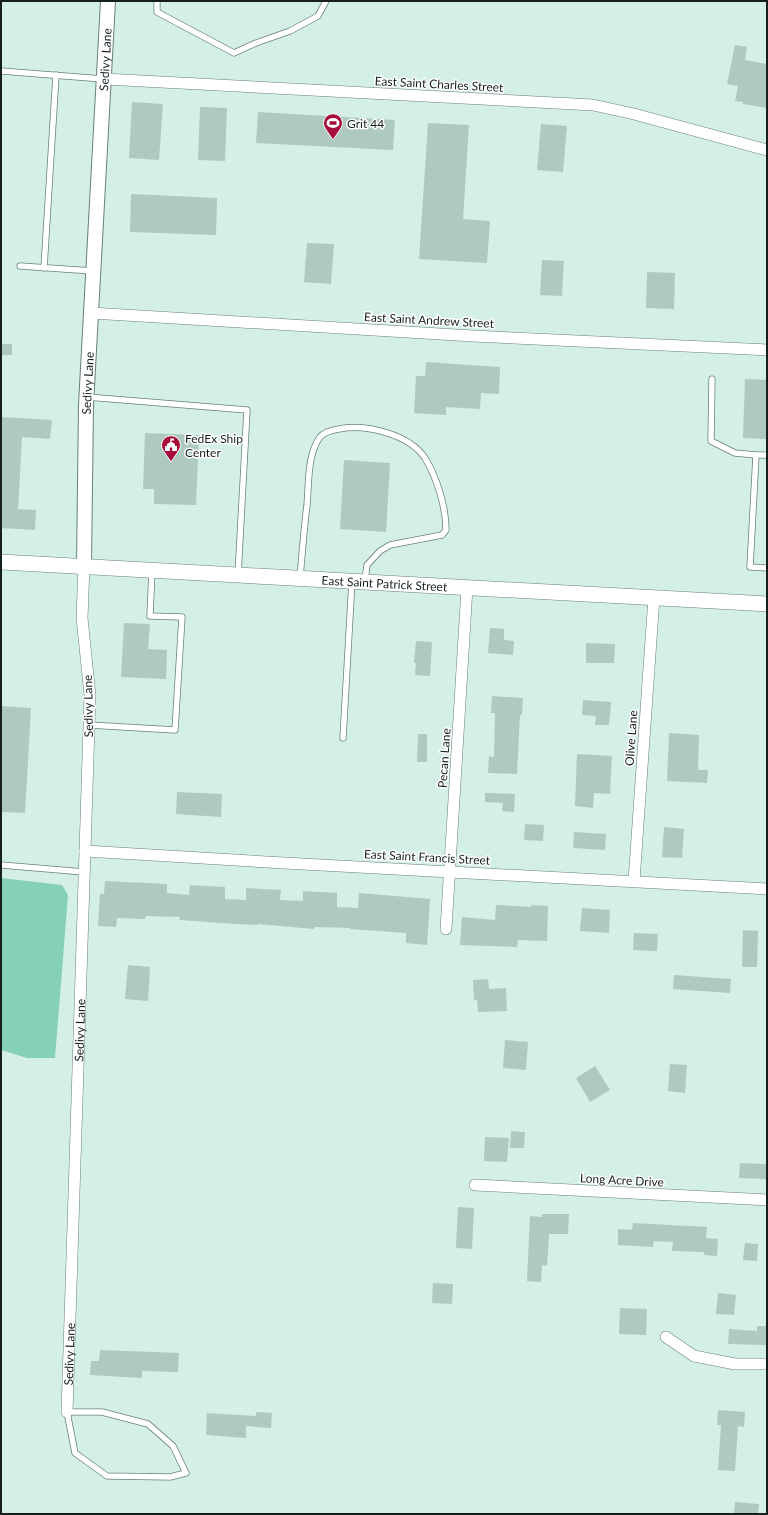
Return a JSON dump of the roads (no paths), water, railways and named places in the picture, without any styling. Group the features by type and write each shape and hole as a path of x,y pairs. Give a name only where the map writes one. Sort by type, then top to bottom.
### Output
{"main road":[{"name":"East Saint Patrick Street","path":"1,562 767,604"}],"street":[{"name":"Sedivy Lane","path":"67,1412 90,695 82,618 86,396 108,1"},
{"name":"East Saint Charles Street","path":"104,78 593,105 634,114 767,150"},
{"name":"East Saint Andrew Street","path":"91,313 473,336 767,350"},
{"name":"Pecan Lane","path":"446,929 467,588"},
{"name":"Olive Lane","path":"634,881 654,597"},
{"name":"East Saint Francis Street","path":"85,851 767,889"},
{"name":"Long Acre Drive","path":"475,1185 767,1200"},
{"path":"666,1337 694,1356 735,1364 767,1364"}],"lane":[{"path":"157,1 157,12 234,53 256,43 290,31 310,21 318,16 326,1"},
{"path":"1,71 104,78"},
{"path":"44,268 56,75"},
{"path":"20,266 93,271"},
{"path":"712,379 711,441 735,453 767,455"},
{"path":"86,396 247,410 238,575"},
{"path":"300,578 310,465 315,446 322,436 333,430 352,426 371,428 393,435 413,446 424,458 438,487 444,505 446,530 442,536 390,545 380,551 367,565 358,582 343,738"},
{"path":"756,455 750,567 767,568"},
{"path":"89,725 175,730 182,617 150,616 152,570"},
{"path":"1,865 84,872"},
{"name":"Sedivy Lane","path":"67,1412 102,1412 148,1424 173,1446 186,1473 170,1477 107,1476 75,1453 67,1412"}],"place":[{"name":"Grit 44","path":"333,140"},
{"name":"FedEx Ship Center","path":"171,462"}]}
